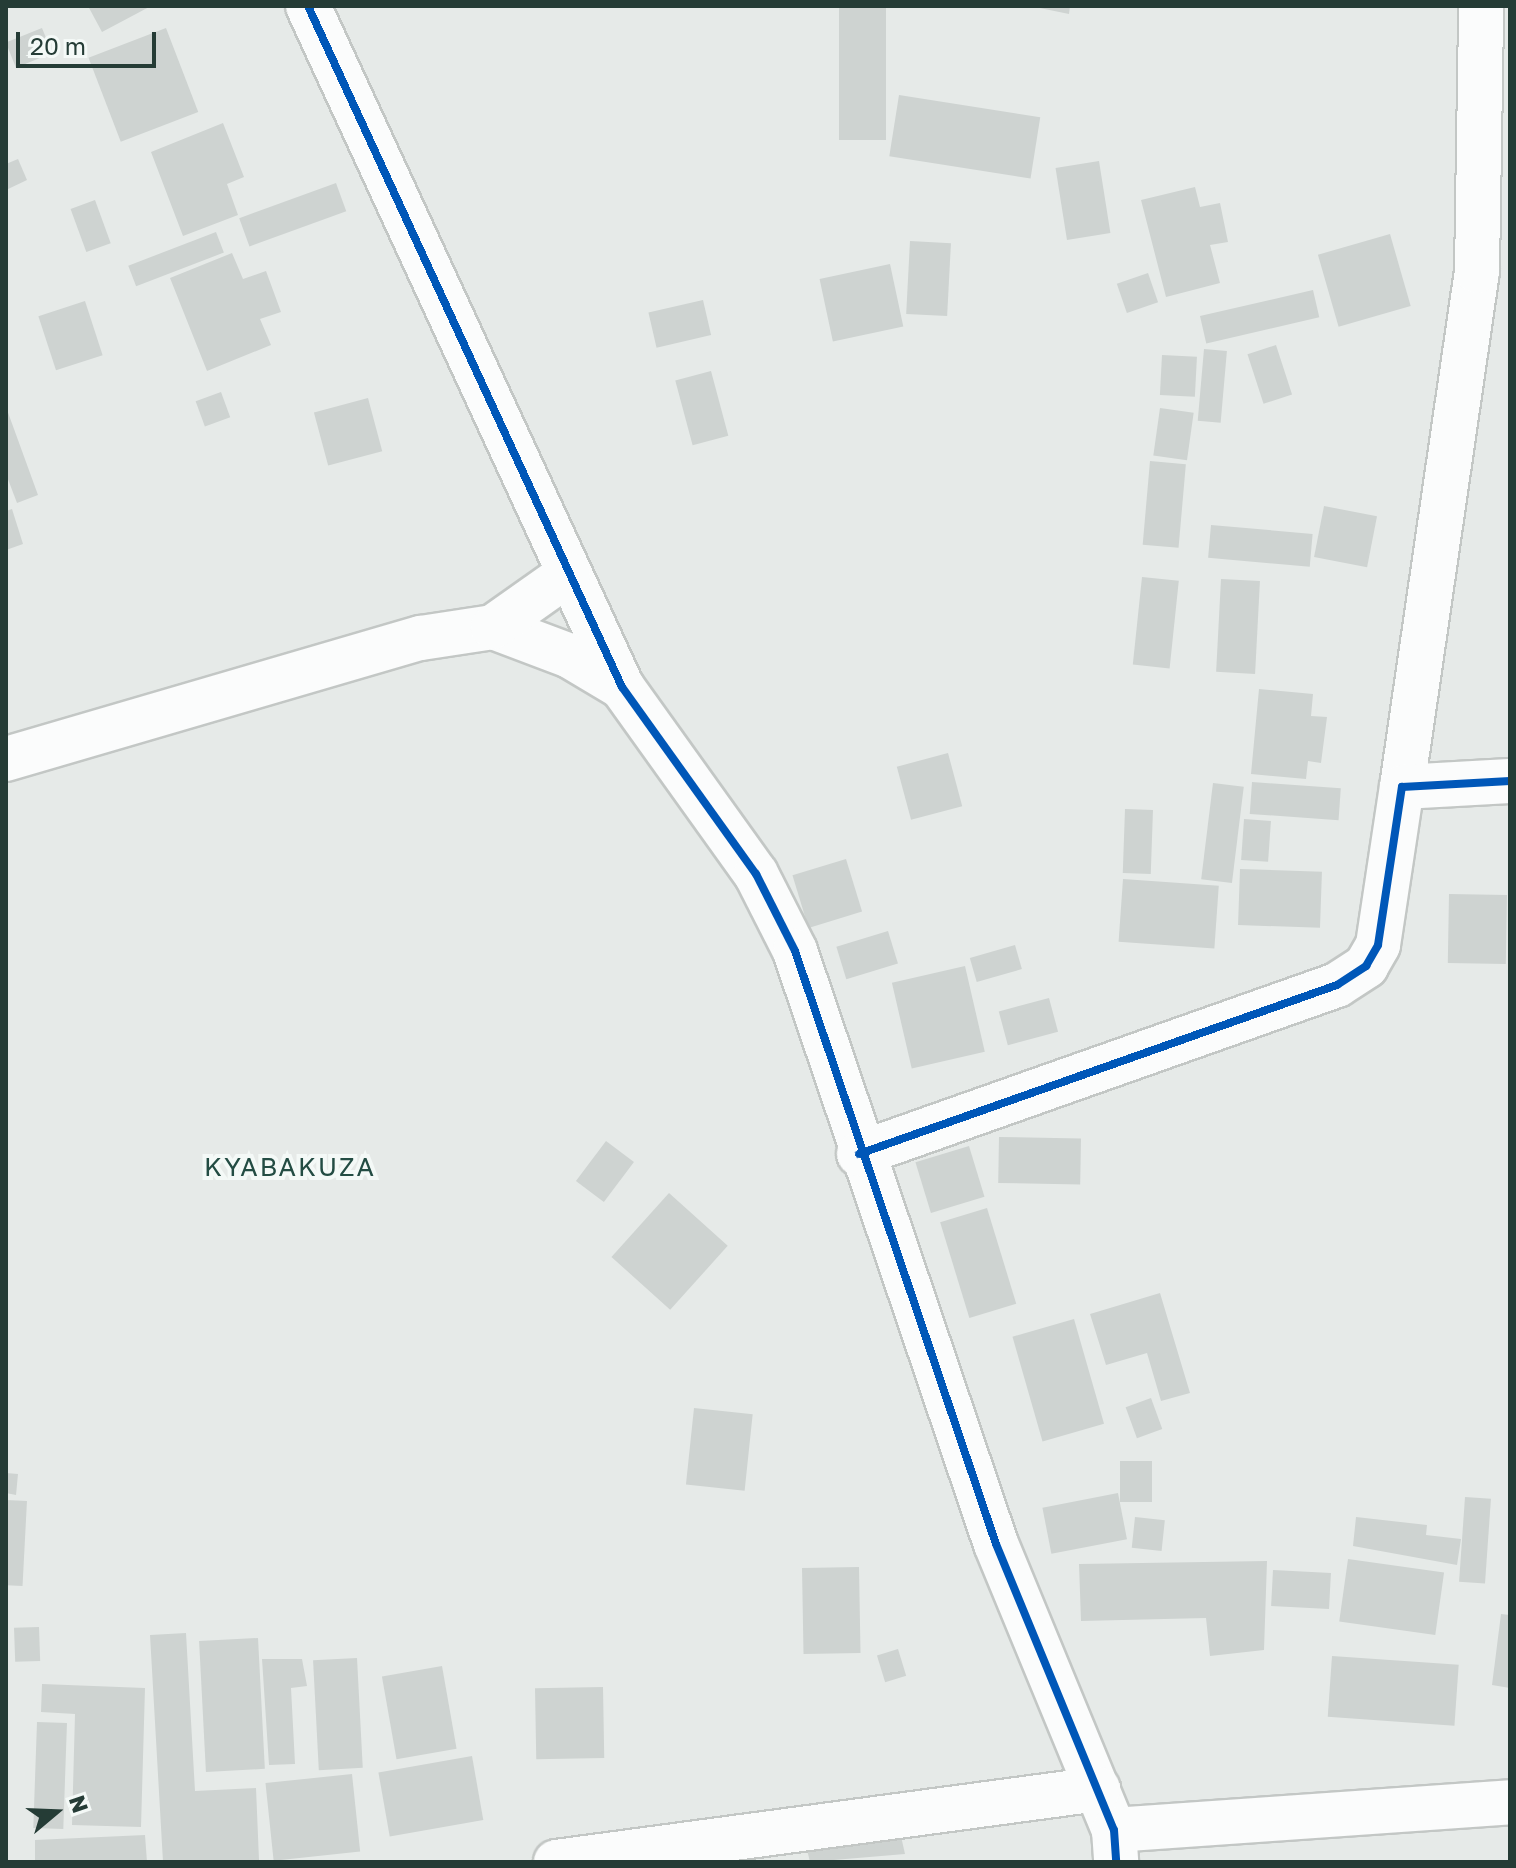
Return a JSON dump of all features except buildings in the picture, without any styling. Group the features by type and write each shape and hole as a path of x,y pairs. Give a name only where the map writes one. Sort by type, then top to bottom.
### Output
{"street":[{"path":"308,6 622,687 756,874 795,951 859,1154 996,1544 1098,1789 1115,1846 1510,1802"},
{"path":"859,1154 1337,985 1366,966 1378,945 1477,271 1481,6"},
{"path":"6,759 421,638 493,627 568,574"},
{"path":"493,627 570,656 622,687"},
{"path":"1402,787 1510,781"},
{"path":"556,1862 1098,1789"}],"cycle path":[{"path":"308,6 622,687 756,874 795,951 996,1544 1114,1830 1116,1862"},
{"path":"859,1154 1337,985 1366,966 1378,945 1402,787 1510,781"}],"district":[{"name":"KYABAKUZA","path":"290,1167"}]}
